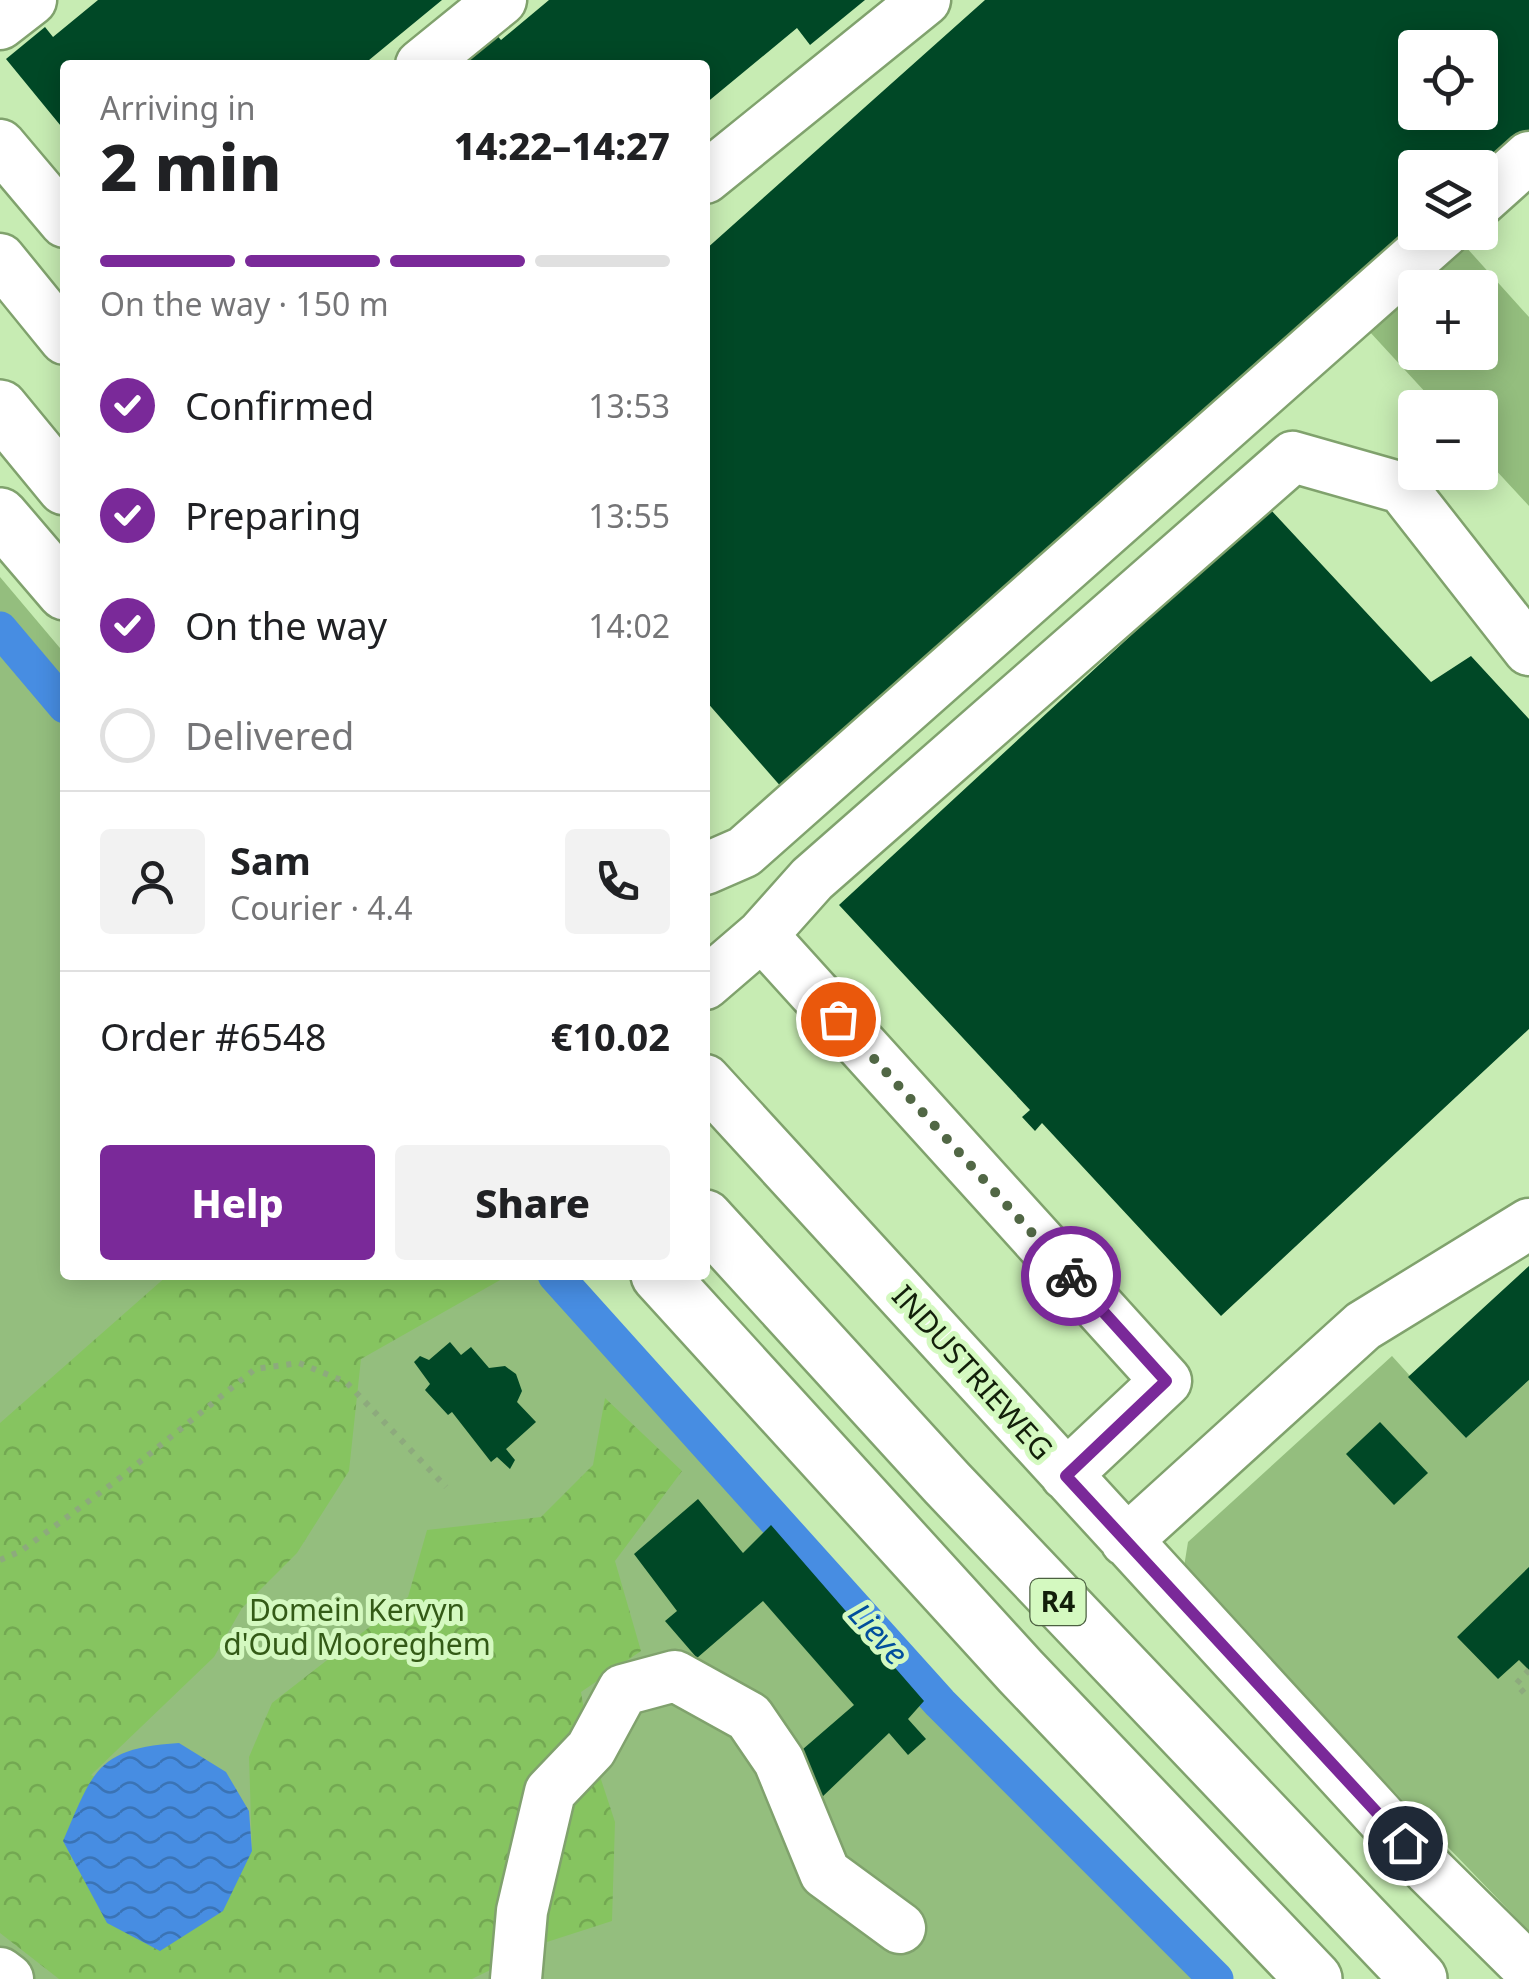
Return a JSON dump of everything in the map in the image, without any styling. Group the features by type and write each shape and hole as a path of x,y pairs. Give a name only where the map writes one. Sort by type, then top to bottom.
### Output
{"highway":[{"path":"0,408 60,481"},
{"path":"0,516 60,586"},
{"name":"R4","path":"710,1223 1000,1539 1419,1979"},
{"name":"R4","path":"665,1280 1021,1672 1314,1979"}],"street":[{"path":"0,24 31,0"},
{"path":"427,60 500,0"},
{"path":"710,174 924,0"},
{"path":"0,145 60,216"},
{"path":"1498,185 1529,158"},
{"path":"60,243 8,269 60,332"},
{"path":"710,867 744,852 1424,250"},
{"path":"710,980 762,936 812,879 1292,458 1402,488 1529,650"},
{"path":"762,936 1166,1381 1066,1476"},
{"name":"INDUSTRIEWEG","path":"710,1085 1430,1871 1529,1969"},
{"path":"1126,1541 1363,1326 1529,1224"},
{"path":"516,1979 522,1911 550,1792 591,1749 623,1690 675,1676 748,1717 779,1761 824,1873 900,1928"},
{"path":"0,1973 8,1979"}],"path":[{"path":"0,1560 21,1551 116,1481 255,1369 299,1362 346,1382 446,1487"},
{"path":"1529,1670 1516,1684 1529,1698"}],"green space":[{"path":"1460,250 1469,250 1487,270 1437,270"},
{"path":"1498,283 1529,317 1529,506 1498,472 1498,390 1423,390 1405,370 1498,370"},
{"path":"1398,305 1398,362 1369,331"},
{"name":"Domein Kervyn d'Oud Mooreghem","path":"0,577 60,648 60,1280 539,1280 925,1706 1197,1979 20,1979 0,1964"},
{"path":"162,1280 500,1280 361,1359 349,1471 297,1553 242,1608 214,1657 91,1775 252,1851 249,1757 272,1703 408,1597 427,1530 541,1517 593,1465 605,1398 682,1471 615,1561 641,1651 581,1692 591,1749 615,1822 612,1921 547,1942 472,1979 59,1979 0,1933 0,1423"},
{"path":"1392,1356 1466,1438 1529,1380 1529,1931 1183,1573 1188,1542"}],"water":[{"path":"179,1743 226,1772 249,1811 252,1851 223,1911 160,1951 107,1923 63,1841 82,1797 101,1768 130,1751"}],"building":[{"path":"98,0 442,0 369,60 60,60 60,125 6,59 45,27 53,37"},
{"path":"549,0 865,0 810,45 797,28 710,100 710,60 459,60 494,32 501,40"},
{"path":"985,0 1529,0 1529,137 1498,157 1498,150 1398,150 1398,247 790,797 710,706 710,246"},
{"path":"1269,508 1431,682 1471,656 1529,719 1529,1029 1221,1316 1042,1123 1035,1131 1022,1117 1030,1110 839,905"},
{"path":"1529,1266 1529,1380 1466,1438 1408,1377"},
{"path":"450,1342 461,1355 471,1347 489,1368 505,1366 516,1374 522,1391 517,1402 536,1422 506,1449 515,1460 510,1469 497,1457 491,1462 452,1412 448,1415 425,1390 430,1384 414,1362 420,1356 429,1360"},
{"path":"1380,1422 1428,1473 1394,1505 1346,1454"},
{"path":"698,1499 743,1553 771,1525 924,1701 908,1719 926,1739 908,1755 889,1733 820,1799 788,1762 854,1705 763,1601 697,1658 665,1621 677,1611 634,1554"},
{"path":"1529,1567 1529,1670 1519,1660 1498,1679 1457,1637"}],"waterway":[{"name":"Lieve","path":"0,629 60,700"},
{"name":"Lieve","path":"559,1280 940,1703 1216,1979"}],"way so far":[{"path":"838,1019 1071,1276"}],"route":[{"path":"1071,1276 1166,1381 1066,1476 1405,1843"}]}
